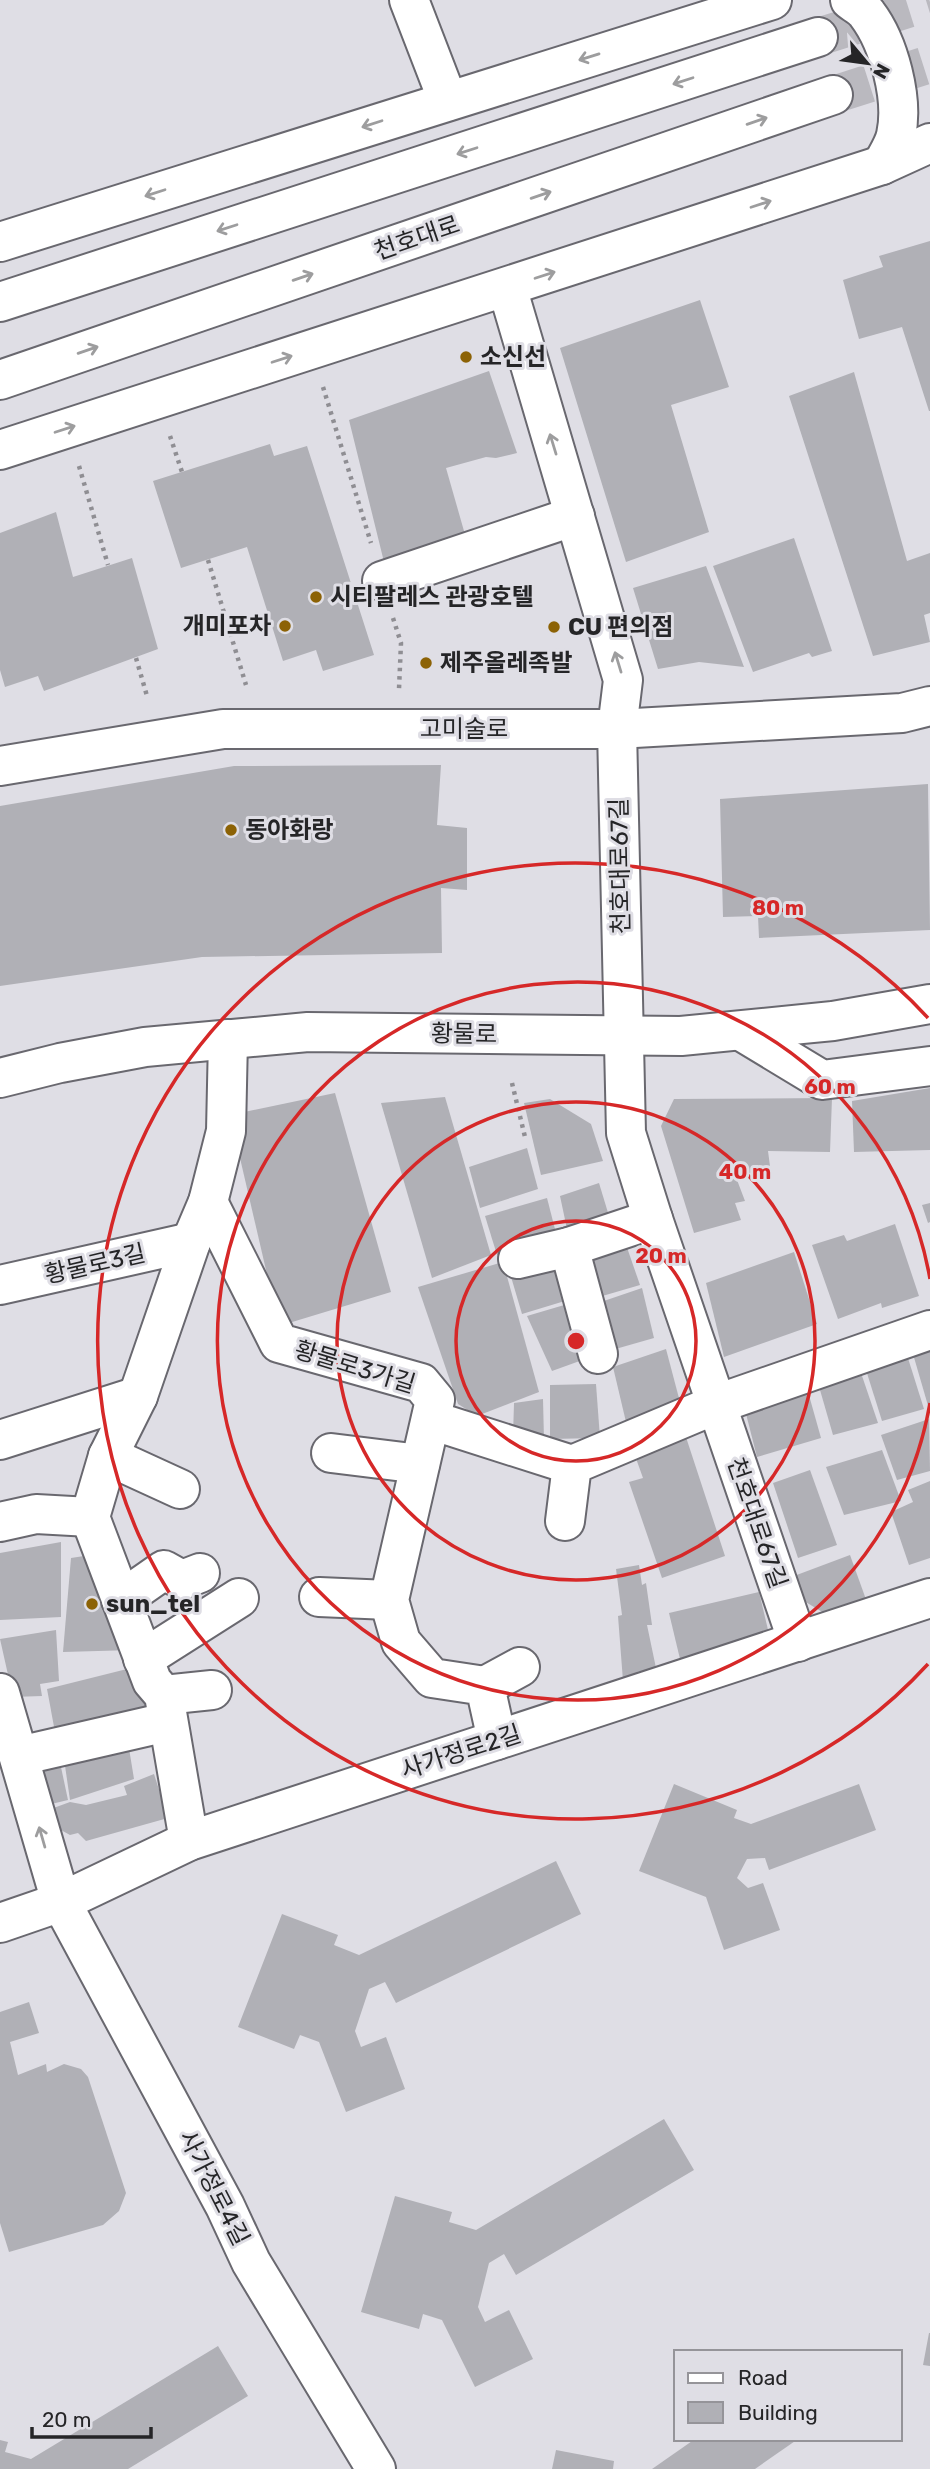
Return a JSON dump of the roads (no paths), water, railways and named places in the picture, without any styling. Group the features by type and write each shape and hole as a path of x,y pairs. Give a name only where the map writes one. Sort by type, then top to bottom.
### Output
{"street":[{"path":"409,0 448,101"},
{"path":"0,242 772,0"},
{"path":"850,0 866,12 883,42 895,82 899,108 896,137 882,164"},
{"path":"0,302 818,37"},
{"name":"천호대로","path":"0,380 833,95"},
{"path":"0,450 882,164 930,143"},
{"name":"천호대로67길","path":"507,287 623,680 617,729 626,1133 798,1642"},
{"path":"382,581 575,516"},
{"name":"고미술로","path":"0,766 223,729 617,729 902,713 930,706"},
{"name":"황물로","path":"0,1078 145,1047 308,1031 681,1036 833,1021 930,1004"},
{"path":"741,1031 822,1080 930,1066"},
{"name":"황물로3길","path":"90,1517 108,1456 138,1396 191,1242 208,1202 226,1131 228,1039"},
{"name":"황물로3가길","path":"208,1202 279,1343 421,1383 435,1400 389,1600 401,1642 432,1678 485,1686"},
{"path":"518,1259 569,1247 653,1219"},
{"name":"황물로3길","path":"0,1285 191,1242"},
{"path":"569,1247 598,1354"},
{"path":"431,1420 572,1465 717,1404 930,1330"},
{"path":"0,1440 138,1396"},
{"path":"331,1453 420,1464"},
{"path":"108,1456 180,1489"},
{"path":"565,1521 572,1465"},
{"path":"0,1522 36,1514 90,1517 143,1659 165,1708 189,1841"},
{"path":"121,1600 164,1570 182,1580 200,1573"},
{"path":"319,1597 389,1600"},
{"path":"143,1659 239,1598"},
{"name":"사가정로2길","path":"0,1923 61,1902 189,1841 930,1598"},
{"path":"497,1740 485,1686 520,1667"},
{"path":"19,1756 212,1690"},
{"name":"사가정로4길","path":"0,1693 61,1902 225,2206 251,2262 376,2469"}],"tunnel":[{"path":"818,37 930,2"},
{"path":"833,95 930,64"}],"place":[{"name":"소신선","path":"466,357"},
{"name":"시티팔레스 관광호텔","path":"316,597"},
{"name":"개미포차","path":"285,626"},
{"name":"CU 편의점","path":"554,627"},
{"name":"제주올레족발","path":"426,663"},
{"name":"동아화랑","path":"231,830"},
{"name":"sun_tel","path":"92,1604"}]}
